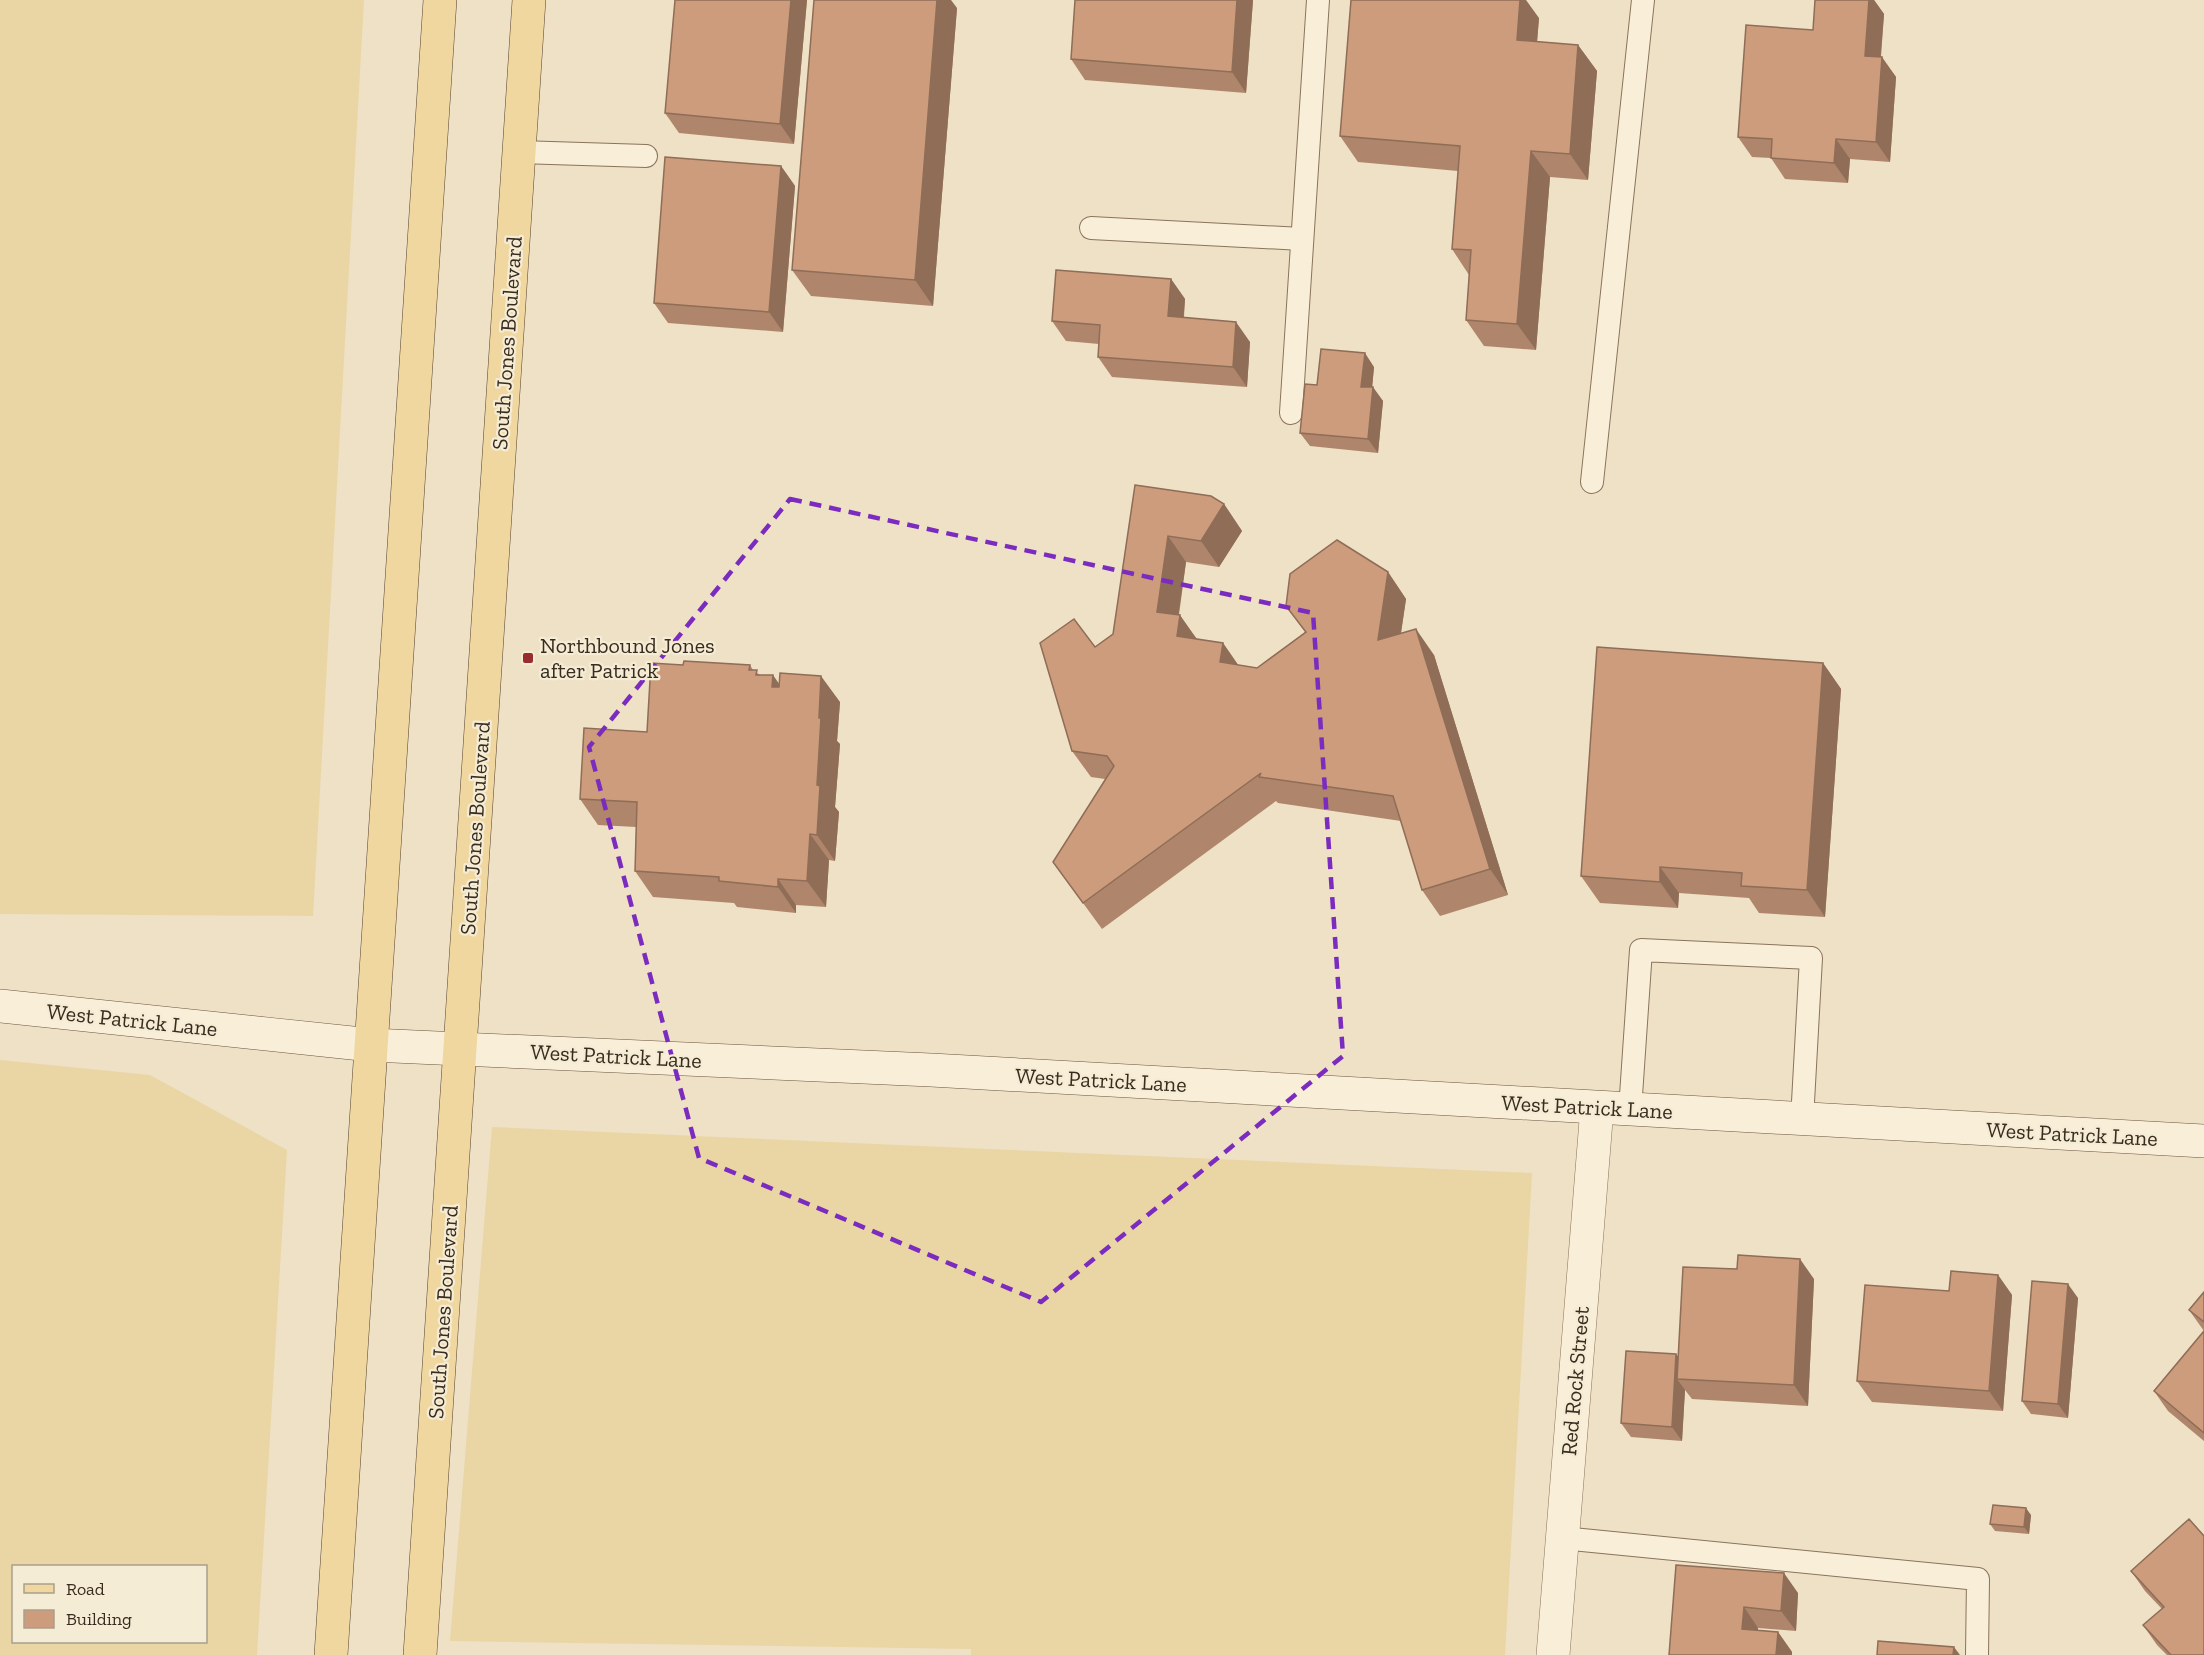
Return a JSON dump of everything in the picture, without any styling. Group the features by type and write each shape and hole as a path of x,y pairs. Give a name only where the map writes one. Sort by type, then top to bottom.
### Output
{"main road":[{"path":"331,1655 440,0"},
{"name":"South Jones Boulevard","path":"420,1655 529,0"}],"street":[{"name":"West Patrick Lane","path":"0,1006 371,1045 943,1071 2204,1141"},
{"name":"Red Rock Street","path":"1553,1655 1597,1108"}],"lane":[{"path":"1291,413 1318,0"},
{"path":"1592,482 1643,0"},
{"path":"519,152 646,156"},
{"path":"1092,228 1302,239"},
{"path":"1630,1110 1641,950 1811,958 1802,1120"},
{"path":"1562,1538 1978,1578 1977,1655"}],"highlighted area":[{"path":"790,499 1313,613 1343,1056 1041,1302 699,1158 589,747"}],"sand":[{"path":"0,0 364,0 313,916 0,914"},
{"path":"0,1060 150,1075 287,1150 257,1655 0,1655"},
{"path":"492,1127 1532,1173 1505,1655 971,1655 971,1649 450,1641"}],"building":[{"path":"675,0 791,0 780,124 665,113"},
{"path":"814,0 937,0 915,280 792,270"},
{"path":"1075,0 1237,0 1232,72 1071,59"},
{"path":"1351,0 1520,0 1517,40 1578,45 1570,154 1531,151 1517,324 1466,320 1471,250 1452,249 1460,146 1340,136"},
{"path":"1815,0 1869,0 1865,56 1882,57 1876,142 1836,139 1834,163 1771,158 1772,139 1738,137 1746,25 1813,30"},
{"path":"665,157 781,166 769,312 654,303"},
{"path":"1056,270 1171,279 1168,316 1236,322 1233,367 1098,357 1100,325 1052,321"},
{"path":"1321,349 1365,353 1361,387 1373,387 1368,439 1300,433 1305,384 1317,385"},
{"path":"1135,485 1211,496 1224,504 1201,541 1168,536 1157,612 1180,615 1177,636 1223,643 1220,662 1257,668 1306,632 1286,606 1290,574 1337,540 1388,572 1378,640 1416,629 1490,869 1422,890 1393,796 1259,777 1261,773 1083,903 1053,862 1114,766 1107,756 1072,751 1040,643 1074,619 1095,647 1113,634"},
{"path":"1597,647 1823,663 1807,890 1741,886 1742,873 1660,867 1660,882 1581,876"},
{"path":"684,661 750,665 749,670 757,670 756,675 773,675 772,687 779,687 780,673 821,676 817,835 810,834 807,881 778,879 778,887 719,881 719,877 635,871 637,802 580,799 584,728 647,732 651,663 683,665"},
{"path":"1738,1255 1800,1259 1794,1385 1677,1379 1683,1267 1737,1269"},
{"path":"1951,1271 1998,1275 1989,1391 1857,1381 1865,1285 1949,1291"},
{"path":"2032,1281 2068,1284 2058,1404 2022,1401"},
{"path":"2204,1292 2204,1322 2189,1310"},
{"path":"2204,1331 2204,1433 2154,1391"},
{"path":"1626,1351 1676,1354 1672,1427 1621,1423"},
{"path":"1993,1505 2026,1508 2024,1527 1990,1524"},
{"path":"2189,1519 2204,1536 2204,1655 2171,1655 2143,1625 2164,1607 2131,1571"},
{"path":"1676,1565 1784,1573 1781,1611 1744,1607 1742,1629 1778,1632 1776,1655 1669,1655"},
{"path":"1878,1641 1954,1647 1953,1655 1877,1655"}],"place":[{"name":"Northbound Jones after Patrick","path":"528,658"}]}
